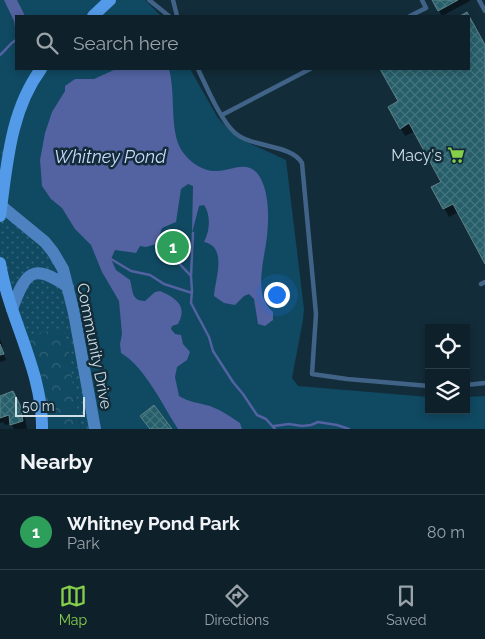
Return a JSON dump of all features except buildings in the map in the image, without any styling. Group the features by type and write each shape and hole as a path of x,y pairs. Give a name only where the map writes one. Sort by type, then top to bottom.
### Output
{"main road":[{"path":"94,15 110,0"},
{"path":"0,209 5,146 22,102 31,83 40,70"},
{"name":"Community Drive","path":"0,209 45,242 62,269 68,287 95,429"},
{"path":"0,266 34,379 42,429"},
{"path":"12,309 21,285 30,276 39,274 49,275 68,287"}],"lane":[{"path":"149,0 168,15"},
{"path":"173,0 177,15"},
{"path":"412,15 426,8 422,0"},
{"path":"479,0 485,11"},
{"path":"199,70 222,115 236,134 256,143 292,153 299,157 302,163 316,314 312,374 425,386"},
{"path":"222,115 308,70"},
{"path":"470,385 485,383"}],"green space":[{"path":"0,0 145,0 160,15 15,15 15,70 191,70 218,118 236,137 286,160 304,309 292,378 298,386 425,397 425,414 470,414 470,397 485,396 485,429 94,429 59,260 1,206 10,143 0,149"},
{"path":"10,143 59,260 94,429 81,429 74,396 28,341 0,267 0,149"},
{"path":"58,329 64,331 68,344 74,396 81,429 42,429 28,341 38,333"}],"water":[{"path":"4,0 17,0 24,15 15,15 15,28 14,21"},
{"name":"Whitney Pond","path":"114,70 169,70 175,133 185,155 197,165 212,171 247,167 257,173 264,185 268,207 268,222 261,286 267,305 273,312 273,320 265,326 258,324 254,299 249,294 244,296 235,305 224,303 214,296 218,273 218,257 216,250 204,242 208,233 209,223 208,213 204,205 199,206 192,233 193,186 188,184 181,189 176,222 162,228 156,244 146,247 140,246 136,253 115,250 111,259 116,270 130,280 133,294 137,299 145,301 155,292 160,291 179,303 181,307 181,318 178,324 172,326 171,329 175,334 181,335 183,344 190,352 187,360 177,367 175,377 179,396 210,406 226,414 240,423 242,429 178,429 146,377 130,359 121,353 122,334 119,301 102,272 91,245 75,229 62,208 51,199 42,186 40,160 45,133 52,112 65,91 65,86 75,79 94,79"}],"waterway":[{"path":"0,55 15,41"},
{"path":"191,276 193,233"},
{"path":"156,244 175,259 191,276 191,303 209,337 213,351 257,415 266,419 275,429"},
{"path":"111,259 131,271 150,275 164,284 192,293"},
{"path":"274,426 289,424 302,426 318,422 349,429"}],"place":[{"name":"Macy's","path":"456,155"},
{"name":"Whitney Pond Park","path":"173,247"}]}
